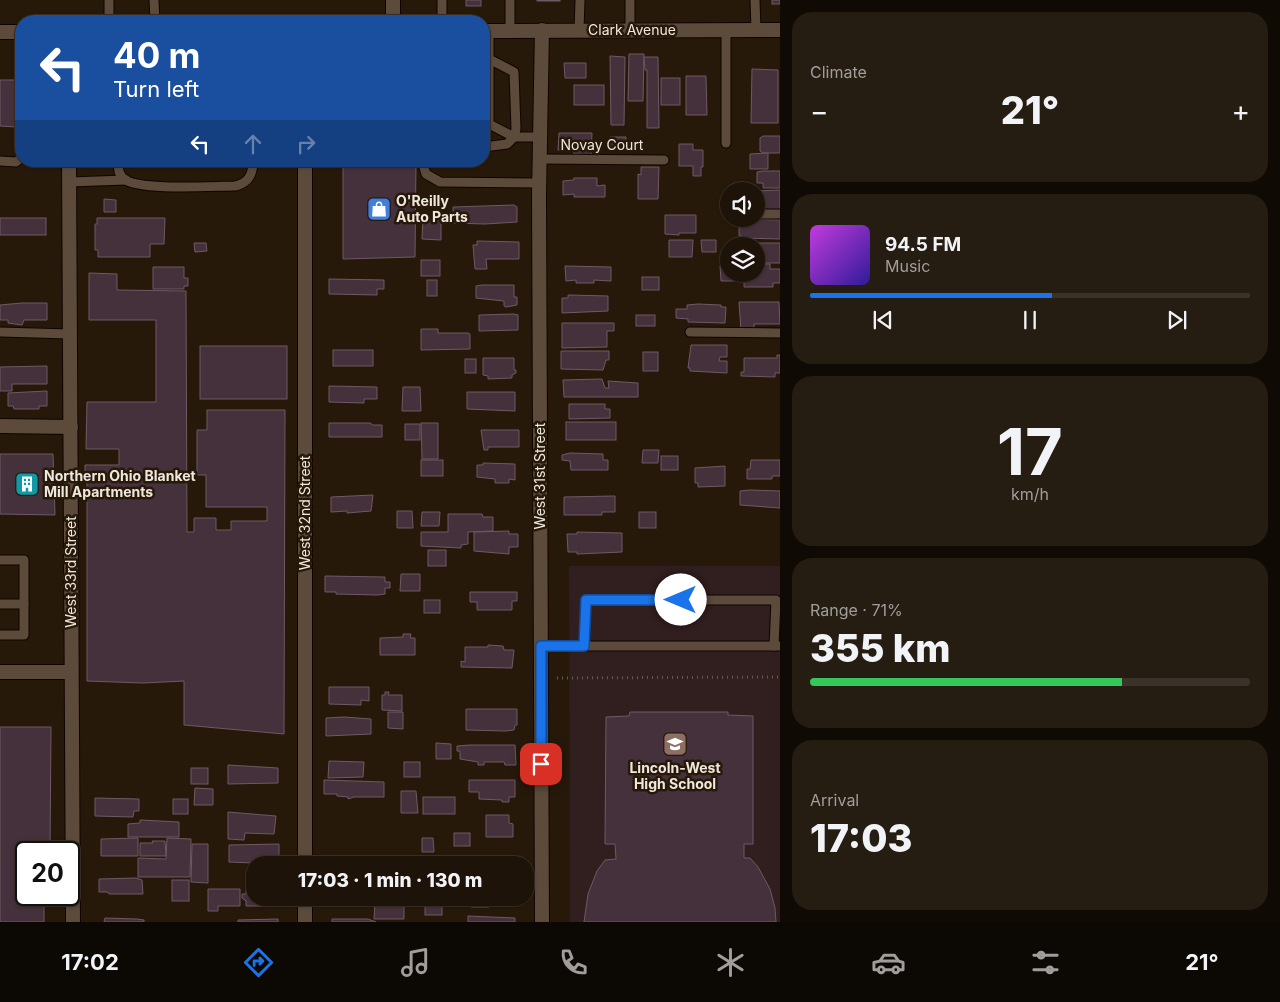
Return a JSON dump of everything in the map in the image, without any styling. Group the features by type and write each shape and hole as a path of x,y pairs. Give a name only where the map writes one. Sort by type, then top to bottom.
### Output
{"street":[{"path":"393,0 393,15"},
{"name":"West 31st Street","path":"542,30 540,137 542,922"},
{"name":"Clark Avenue","path":"490,31 780,30"},
{"path":"0,32 15,32"},
{"name":"West 33rd Street","path":"69,167 72,427 73,922"},
{"name":"West 32nd Street","path":"305,167 305,856"},
{"path":"0,426 72,427"},
{"path":"0,672 71,672"},
{"path":"305,906 305,922"}],"lane":[{"path":"109,0 109,15"},
{"path":"154,0 155,15"},
{"path":"442,0 442,15"},
{"path":"510,0 510,30"},
{"path":"579,30 580,0"},
{"path":"630,0 630,30"},
{"path":"755,0 756,30"},
{"path":"726,30 726,143"},
{"path":"490,60 514,72 516,129 514,137 507,144 490,146"},
{"path":"490,125 514,137 540,137"},
{"name":"Novay Court","path":"540,158 664,160"},
{"path":"0,161 15,162"},
{"path":"118,167 119,173 126,180 140,186 236,186 245,183 250,178 252,167"},
{"path":"424,167 426,174 440,182 540,183"},
{"path":"69,182 126,180"},
{"path":"765,214 780,214"},
{"path":"0,332 70,334"},
{"path":"690,332 780,333"},
{"path":"0,560 24,560 24,635 0,635"},
{"path":"541,646 584,646 777,646 776,600 586,600 584,646"},
{"path":"0,604 24,604"}],"path":[{"path":"557,678 780,677"}],"shaded area":[{"name":"Lincoln-West High School","path":"569,566 780,566 780,922 570,922"}],"building":[{"path":"466,0 481,0 481,6 466,6"},
{"path":"560,0 560,1 537,1"},
{"path":"772,0 780,0 780,4 772,4"},
{"path":"629,54 644,54 643,101 628,101"},
{"path":"610,56 625,57 624,125 611,125"},
{"path":"644,57 658,57 659,128 647,128 647,70 645,70"},
{"path":"564,63 586,63 586,78 565,78"},
{"path":"752,69 778,70 778,123 751,123"},
{"path":"686,76 706,76 707,115 686,115"},
{"path":"661,78 680,78 680,105 661,105"},
{"path":"0,80 15,80 15,127 0,126"},
{"path":"574,85 604,85 604,105 574,105"},
{"path":"559,133 592,133 591,155 574,154 574,150 558,150"},
{"path":"763,136 780,136 780,153 763,153 760,151 760,138"},
{"path":"610,137 626,137 626,150 609,150"},
{"path":"679,144 693,144 693,150 703,150 701,176 693,176 693,166 679,166"},
{"path":"768,153 768,169 750,169 750,154"},
{"name":"O'Reilly Auto Parts","path":"343,167 416,167 415,257 343,259"},
{"path":"641,167 659,167 658,199 638,199 638,174 641,175"},
{"path":"780,171 780,188 765,188 765,182 757,182 757,172"},
{"path":"574,178 597,178 597,186 605,185 605,197 574,197 574,194 563,195 563,181 574,180"},
{"path":"780,190 780,211 765,210 765,191"},
{"path":"104,199 116,200 116,212 104,212"},
{"path":"514,205 517,207 517,222 453,223 453,207"},
{"path":"665,215 696,215 696,233 665,234"},
{"path":"0,218 46,218 46,235 0,235"},
{"path":"97,218 165,218 164,244 150,244 150,257 98,257 98,250 95,250 95,224 97,224"},
{"path":"423,219 441,220 441,240 422,239"},
{"path":"765,219 780,220 780,239 739,236 739,227 765,227"},
{"path":"669,240 693,240 692,257 669,257"},
{"path":"701,240 716,240 716,252 702,252"},
{"path":"477,241 519,242 519,259 486,259 487,269 475,269 473,245 477,245"},
{"path":"194,243 206,243 207,251 195,252"},
{"path":"765,243 780,243 780,263 765,263"},
{"path":"421,260 440,260 440,276 421,276"},
{"path":"765,264 770,264 770,269 780,269 780,283 773,283 773,287 744,287 744,282 765,282"},
{"path":"565,266 611,267 611,281 594,280 594,283 576,283 576,280 566,281"},
{"path":"153,267 184,267 184,278 188,278 188,286 184,286 184,289 153,289"},
{"path":"89,273 117,274 117,290 186,291 187,532 194,532 194,518 216,518 216,530 231,530 231,521 267,521 267,507 206,507 206,475 197,475 197,430 207,430 207,410 285,410 284,734 184,725 184,681 143,683 87,681 87,476 85,477 85,465 119,465 119,449 86,449 87,402 156,402 156,320 89,320"},
{"path":"642,277 659,277 659,290 642,290"},
{"path":"329,279 384,280 384,289 377,289 377,295 329,294"},
{"path":"427,280 437,280 437,296 427,296"},
{"path":"514,285 514,297 517,297 517,305 506,307 504,306 504,301 476,298 476,286"},
{"path":"568,295 608,296 608,311 562,313 562,298 568,298"},
{"path":"739,302 779,302 780,324 754,324 754,330 741,330"},
{"path":"47,303 47,320 24,320 22,325 8,323 8,320 0,320 0,305"},
{"path":"698,304 726,307 725,323 688,322 688,319 676,318 676,309 687,309 687,305"},
{"path":"479,315 518,315 518,330 479,331"},
{"path":"636,315 655,315 655,326 636,326"},
{"path":"562,323 614,323 614,331 607,331 607,347 562,348"},
{"path":"421,329 438,329 438,333 468,333 470,334 470,349 421,350"},
{"path":"691,345 727,345 727,357 720,357 719,361 727,361 727,373 690,371 690,368 688,368"},
{"path":"200,346 287,346 287,399 200,399"},
{"path":"333,350 373,350 373,366 333,366"},
{"path":"561,351 609,351 609,360 606,360 603,370 561,369"},
{"path":"643,352 658,352 658,371 643,371"},
{"path":"777,355 780,355 780,373 775,373 775,377 741,376 741,372 744,372 744,358 777,358"},
{"path":"483,358 514,358 514,370 516,370 516,373 512,375 512,378 488,379 488,376 483,375"},
{"path":"465,359 476,359 476,373 465,373"},
{"path":"47,366 47,384 12,384 12,391 0,391 0,367"},
{"path":"602,379 605,388 609,388 608,381 638,383 638,397 564,397 563,380"},
{"path":"329,386 377,387 377,399 364,399 364,403 329,402"},
{"path":"403,387 420,387 421,411 402,411"},
{"path":"47,391 47,406 39,406 39,409 14,409 13,406 8,406 8,393"},
{"path":"467,392 515,392 515,411 467,409"},
{"path":"569,404 605,404 605,409 610,409 610,418 569,419"},
{"path":"566,422 616,422 616,440 566,440"},
{"path":"329,423 370,423 382,425 382,437 329,437"},
{"path":"421,423 438,423 438,459 422,459"},
{"path":"405,424 420,424 420,440 405,440"},
{"path":"481,430 519,430 519,447 488,447 488,450 484,450"},
{"path":"643,450 659,450 658,463 642,463"},
{"path":"570,453 603,454 603,460 608,460 608,470 571,470 570,461 562,460 562,455"},
{"name":"Northern Ohio Blanket Mill Apartments","path":"0,454 53,454 55,515 0,514"},
{"path":"661,456 678,456 678,470 661,470"},
{"path":"421,460 443,460 443,476 421,476"},
{"path":"751,460 780,460 780,476 772,476 772,479 747,479 747,469 750,469"},
{"path":"483,463 515,464 515,480 509,479 509,483 495,483 495,479 477,477 477,465 483,465"},
{"path":"725,466 725,486 698,487 698,483 695,483 695,468"},
{"path":"740,491 780,491 780,508 740,505"},
{"path":"373,495 371,511 331,512 331,497"},
{"path":"615,496 615,512 602,512 602,515 564,515 564,497"},
{"path":"397,511 412,511 413,528 397,528"},
{"path":"422,512 440,512 439,526 421,526"},
{"path":"639,512 656,512 656,528 639,528"},
{"path":"448,514 482,514 483,517 493,517 493,531 468,532 468,544 461,545 461,548 421,546 421,532 448,532"},
{"path":"509,531 509,534 518,534 518,547 509,547 509,554 474,551 474,532"},
{"path":"577,532 622,533 622,552 577,554 577,552 568,552 567,534 577,534"},
{"path":"428,550 446,550 446,566 428,566"},
{"path":"401,574 420,574 420,591 400,591"},
{"path":"325,576 385,577 385,582 390,582 390,588 385,588 385,594 378,595 325,592"},
{"path":"470,592 517,592 517,601 512,601 512,610 477,610 477,602 470,602"},
{"path":"424,600 440,600 440,613 424,613"},
{"path":"403,634 411,634 410,638 415,638 415,655 380,655 380,638 403,637"},
{"path":"488,645 503,646 504,650 514,650 512,668 461,667 461,661 465,662 465,647 488,647"},
{"path":"329,687 369,687 369,701 361,700 361,705 329,704"},
{"path":"385,692 389,692 388,695 402,695 402,711 382,710 382,695 385,695"},
{"path":"466,709 517,709 517,725 515,725 514,730 506,731 466,730"},
{"path":"388,712 403,712 403,729 388,728"},
{"path":"630,712 728,712 728,715 753,716 753,844 744,844 744,858 750,858 758,867 770,889 775,908 776,922 584,922 588,894 597,871 605,860 616,859 615,844 605,844 606,717 629,716"},
{"path":"326,718 371,719 371,734 326,736"},
{"path":"0,727 51,727 50,841 15,841 15,906 44,906 44,922 0,922"},
{"path":"436,743 451,744 451,759 436,759"},
{"path":"515,745 516,765 505,765 504,762 484,762 484,765 478,765 478,762 460,759 460,751 457,751 457,746"},
{"path":"329,761 364,762 363,777 328,778"},
{"path":"404,762 420,762 420,777 404,777"},
{"path":"228,765 278,768 278,783 228,784"},
{"path":"191,768 208,768 208,784 191,784"},
{"path":"324,780 384,782 384,797 354,797 348,799 348,797 337,796 337,794 324,794"},
{"path":"469,780 515,780 515,797 509,797 509,802 479,799 479,792 469,792"},
{"path":"195,788 213,789 213,805 194,805"},
{"path":"401,791 416,791 418,813 401,813"},
{"path":"423,797 455,797 455,814 423,814"},
{"path":"95,798 139,799 139,811 134,811 133,817 95,816"},
{"path":"173,799 188,799 188,814 173,814"},
{"path":"228,812 276,816 274,834 245,833 244,840 228,839"},
{"path":"486,815 509,815 509,823 513,824 513,837 486,837"},
{"path":"140,820 179,822 179,837 128,837 128,824 140,823"},
{"path":"454,833 470,833 470,846 454,846"},
{"path":"138,838 138,856 101,856 101,839"},
{"path":"167,838 191,839 190,877 138,877 138,858 166,859"},
{"path":"422,838 433,838 434,852 422,852"},
{"path":"152,841 165,841 166,856 140,856 140,843 153,843"},
{"path":"192,844 208,844 208,883 191,882"},
{"path":"279,844 279,856 246,856 246,863 229,862 229,845"},
{"path":"136,878 142,880 143,894 109,894 108,892 99,892 99,879"},
{"path":"172,880 189,880 189,901 172,901"},
{"path":"208,889 240,889 240,906 218,906 218,911 208,911"},
{"path":"242,894 246,894 246,901 242,898"},
{"path":"375,906 404,906 404,919 374,919"},
{"path":"425,906 442,906 442,915 425,915"},
{"path":"471,906 489,906 489,907"},
{"path":"468,916 515,918 515,922 468,922"},
{"path":"105,918 137,919 144,920 144,922 104,922"},
{"path":"278,919 278,922 238,922 238,920"},
{"path":"332,919 368,919 376,922 332,922"}],"place":[{"name":"O'Reilly Auto Parts","path":"379,209"},
{"name":"Northern Ohio Blanket Mill Apartments","path":"27,484"},
{"name":"Lincoln-West High School","path":"675,744"}],"route":[{"path":"541,764 541,646 584,646 586,600 681,600"}]}
